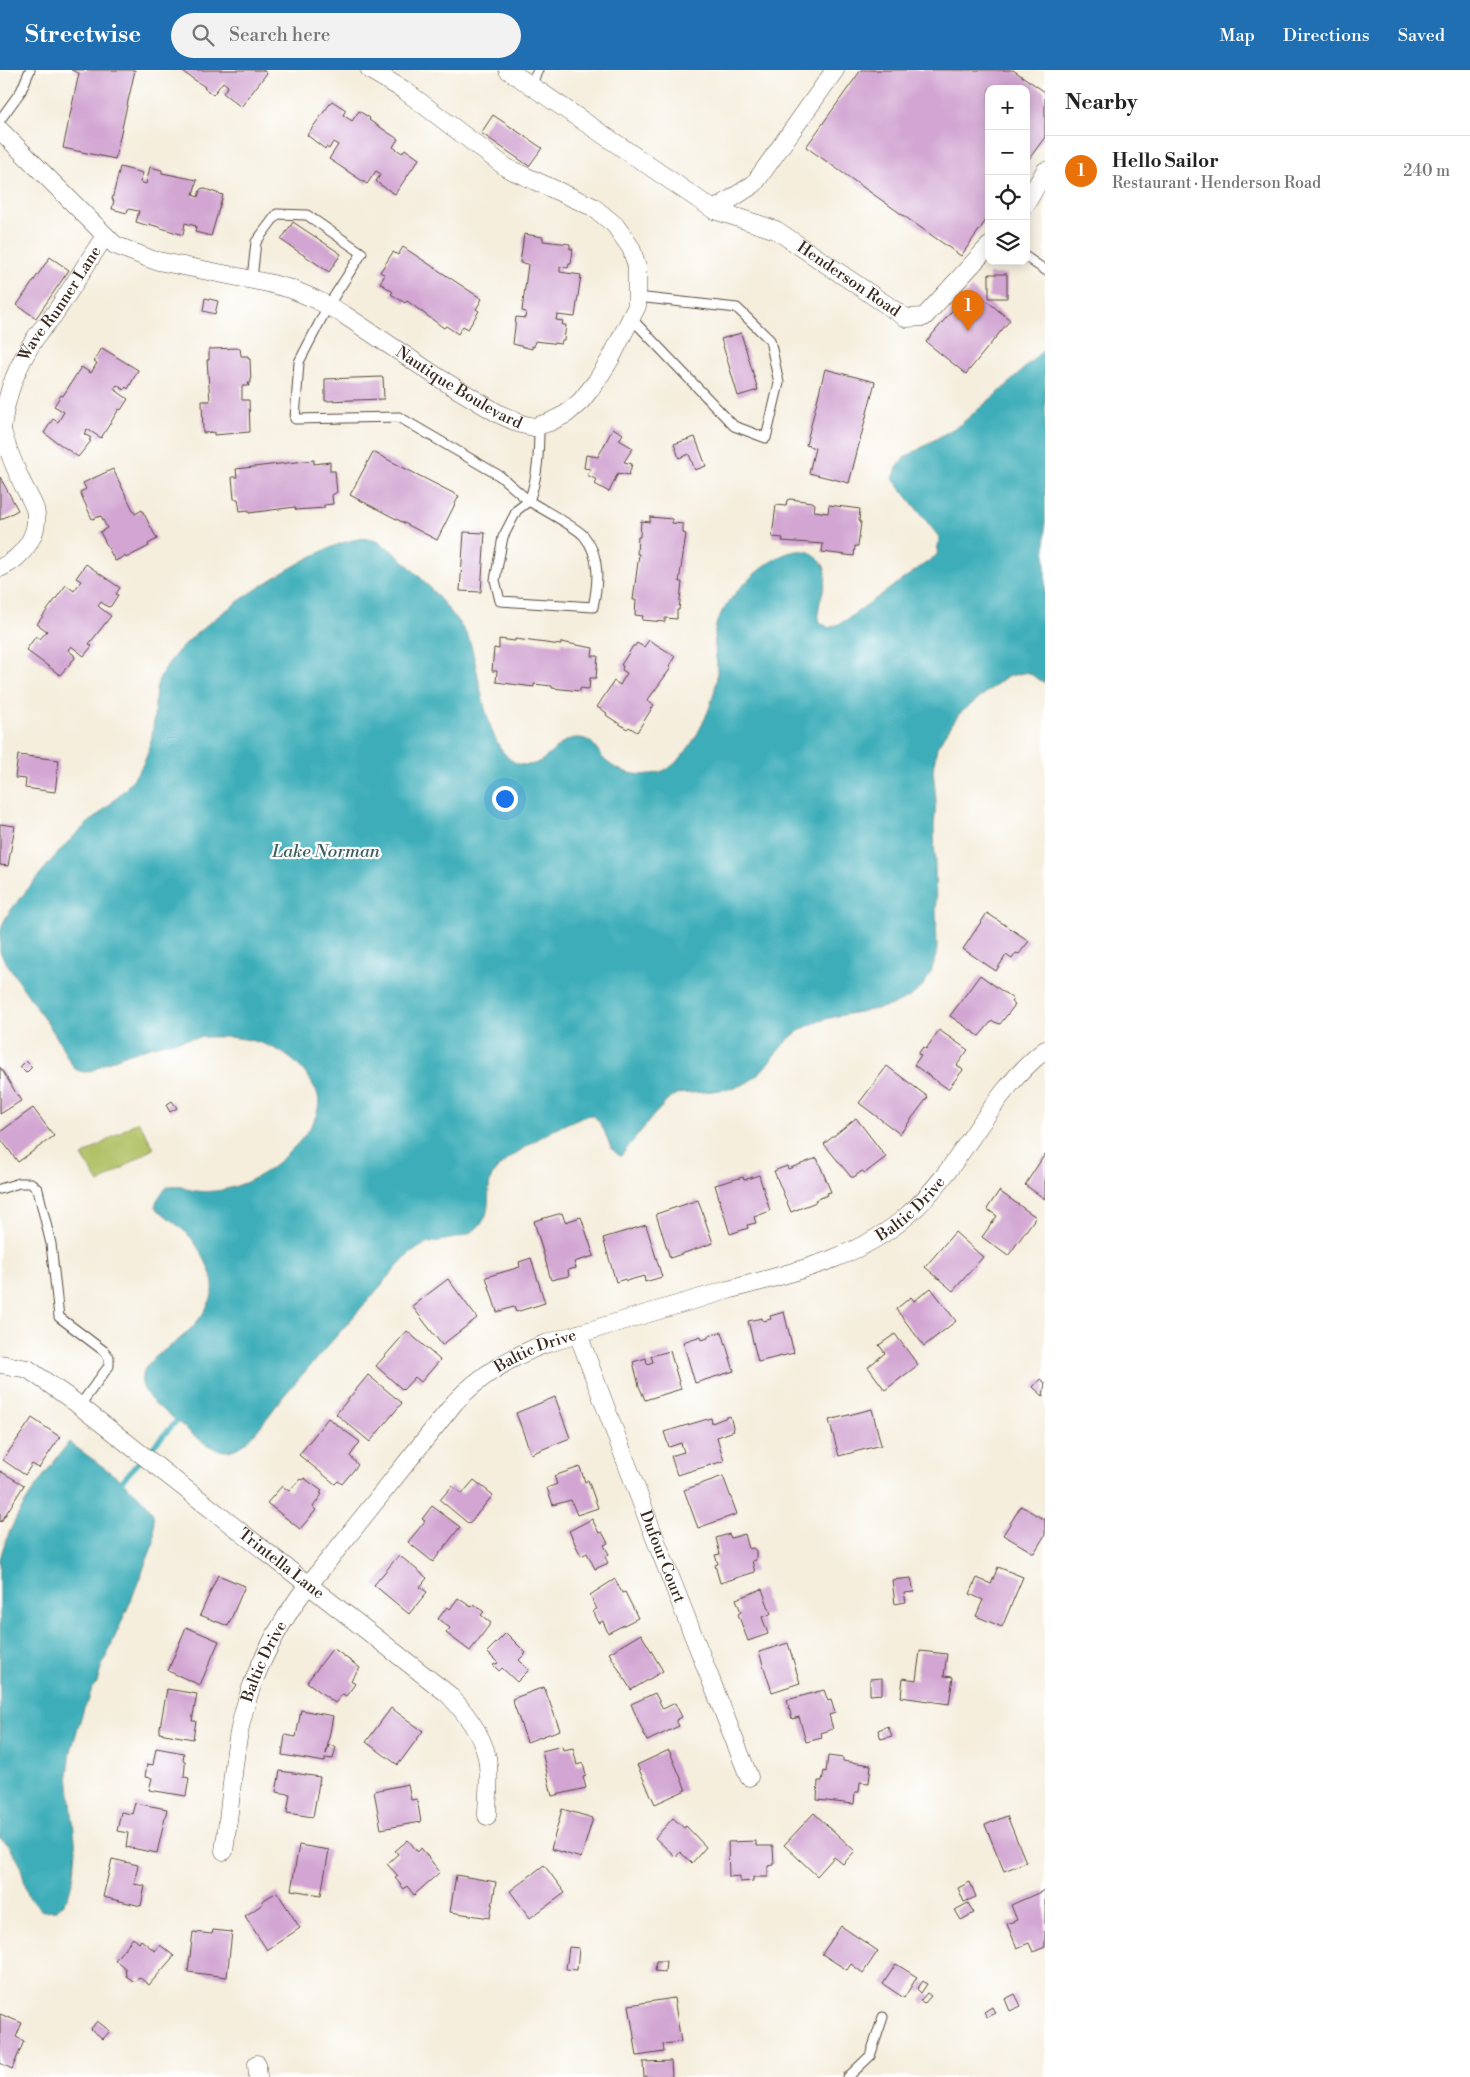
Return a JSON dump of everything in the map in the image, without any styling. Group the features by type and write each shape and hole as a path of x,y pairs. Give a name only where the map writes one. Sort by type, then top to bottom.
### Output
{"street":[{"name":"Nautique Boulevard","path":"0,130 104,236 115,244 153,260 291,289 328,306 439,378 499,414 521,424 539,425 566,414 581,401 611,358 637,306 638,266 631,248 615,225 593,207 507,168 404,90 370,70"},
{"name":"Henderson Road","path":"508,70 535,78 714,210 776,230 906,318 924,317 985,250"},
{"path":"714,210 754,184 835,70"},
{"path":"1030,197 1045,171"},
{"name":"Wave Runner Lane","path":"0,568 18,558 27,547 36,519 34,509 12,462 1,430 10,388 36,337 54,314 104,236"},
{"name":"Baltic Drive","path":"224,1851 240,1728 248,1699 267,1649 277,1630 299,1597 472,1384 512,1357 542,1345 806,1268 850,1252 875,1238 906,1217 932,1192 1015,1077 1045,1050"},
{"name":"Dufour Court","path":"578,1334 651,1528 749,1777"},
{"name":"Trintella Lane","path":"0,1364 28,1369 80,1406 429,1678 460,1706 472,1722 488,1764 487,1816"}],"lane":[{"path":"0,120 21,91 30,70"},
{"path":"252,280 256,242 276,214 306,215 362,253 328,306 299,362 295,419 399,417 500,476 528,501 584,536 594,554 598,582 593,607 500,601 495,580 503,537 517,510 528,501 534,486 538,461 539,425"},
{"path":"1030,260 1045,270"},
{"path":"631,318 734,426 766,438 779,383 770,340 736,308 637,297"},
{"path":"0,1189 19,1182 30,1184 38,1190 51,1244 60,1318 104,1351 109,1357 110,1366 80,1406"},
{"path":"848,2077 870,2056 883,2018"}],"green space":[{"path":"138,1121 154,1148 99,1183 82,1156"}],"water":[{"name":"Lake Norman","path":"1045,348 1045,683 1027,672 1006,677 959,714 937,747 933,770 936,801 934,826 937,949 930,973 919,989 905,1000 888,1006 828,1019 798,1031 783,1045 759,1074 744,1084 715,1091 676,1094 653,1116 621,1156 612,1148 601,1124 591,1115 569,1122 538,1139 509,1158 493,1174 490,1180 487,1213 480,1225 463,1236 424,1245 407,1256 287,1392 262,1425 246,1442 239,1447 226,1451 212,1447 197,1438 151,1400 142,1383 142,1376 147,1366 188,1332 208,1306 213,1291 210,1271 196,1244 184,1230 155,1207 156,1204 162,1192 170,1186 208,1192 244,1183 266,1171 291,1150 309,1129 317,1113 318,1095 305,1073 290,1058 273,1048 253,1041 233,1038 212,1037 170,1042 125,1055 86,1072 76,1070 0,951 1,929 6,917 14,906 67,843 127,787 145,761 153,725 157,686 169,662 179,650 216,618 284,572 334,546 355,540 371,539 382,544 410,567 439,597 468,637 473,651 487,716 504,754 517,763 534,764 546,758 561,744 573,738 580,738 591,742 602,757 617,769 646,775 665,770 673,765 689,747 708,711 717,676 715,628 723,610 747,581 763,567 780,557 796,551 810,553 822,563 825,570 826,577 819,614 820,622 829,628 843,622 937,555 939,537 893,479 897,468 904,458 961,424 1006,386"},
{"path":"69,1442 140,1497 154,1518 154,1542 130,1603 101,1668 97,1683 92,1688 84,1708 71,1751 68,1775 76,1849 74,1875 68,1897 57,1910 42,1911 28,1896 20,1864 9,1845 0,1838 0,1559 5,1543 20,1512 38,1483"}],"building":[{"path":"71,70 135,70 115,159 63,148 79,73"},
{"path":"180,70 263,70 267,73 241,107 223,93 228,86 223,82 213,95 205,87"},
{"path":"861,70 1013,70 1045,92 1045,137 1030,158 1030,85 985,85 985,222 961,256 806,147"},
{"path":"332,101 346,110 343,115 352,121 359,111 370,118 369,120 398,139 393,147 402,153 405,149 419,159 395,194 376,181 381,174 376,171 367,184 329,159 338,145 333,142 329,149 326,147 325,149 307,135"},
{"path":"493,115 542,148 529,166 481,133"},
{"path":"120,167 143,173 140,182 146,184 150,167 162,170 162,173 197,180 193,195 198,197 202,188 223,195 211,236 195,232 196,226 185,223 183,235 149,224 149,226 136,222 139,211 128,209 127,213 112,209 114,200 112,200"},
{"path":"293,222 341,254 329,272 281,240"},
{"path":"524,234 543,237 543,241 570,244 570,249 573,249 571,264 569,264 568,268 560,267 560,272 581,275 575,317 557,315 556,320 563,321 562,325 566,325 564,340 562,340 561,344 535,341 532,349 513,344 516,317 525,318 526,312 522,311 528,264 520,263"},
{"path":"403,247 482,299 476,309 479,311 468,329 463,326 458,334 446,326 444,328 407,301 405,303 391,294 393,292 380,283 385,275 380,272 393,252 398,255"},
{"path":"50,257 69,270 36,318 17,305"},
{"path":"989,274 1007,274 1007,298 989,298"},
{"path":"971,288 1010,320 966,374 926,342"},
{"path":"205,298 218,301 215,314 203,311"},
{"path":"741,333 758,390 738,396 721,339"},
{"path":"102,348 138,370 128,389 126,387 124,390 117,385 114,389 128,399 121,410 119,409 101,438 87,429 84,434 91,438 89,440 91,441 78,457 44,433 53,419 58,422 64,412 54,406 61,395 63,396 81,367 91,373 97,363 94,361"},
{"path":"240,348 241,356 248,356 248,359 250,359 251,383 248,383 249,386 242,386 242,400 249,400 250,432 214,435 214,432 203,433 202,401 210,401 207,360 209,360 209,349"},
{"path":"825,369 875,382 849,483 809,473 815,448 806,445"},
{"path":"383,377 384,399 325,401 325,379"},
{"path":"613,428 623,434 619,440 633,448 624,462 632,464 629,475 618,473 609,492 595,484 597,480 587,475 591,469 584,468 586,455 598,457"},
{"path":"695,437 706,466 695,470 689,454 679,458 674,444"},
{"path":"373,452 459,496 437,540 350,495"},
{"path":"314,460 314,464 330,462 330,471 335,471 337,492 332,495 333,504 324,505 324,508 296,510 295,507 249,513 249,510 240,511 238,499 234,499 232,477 237,477 236,469"},
{"path":"113,469 135,514 142,510 157,539 148,544 149,546 126,558 125,556 115,561 100,532 107,528 101,516 92,519 80,492 86,489 83,483"},
{"path":"0,477 18,510 0,520"},
{"path":"787,500 812,502 815,504 814,511 828,513 829,505 860,509 859,521 861,522 858,546 855,546 854,556 822,552 823,544 782,541 783,538 772,537 776,505 786,506"},
{"path":"650,517 672,519 672,523 683,524 683,533 686,534 679,582 682,582 677,619 665,618 665,622 642,620 643,616 635,615 636,600 633,600 639,554 637,554 638,537 640,537 641,521 650,522"},
{"path":"464,532 485,533 481,592 460,591"},
{"path":"86,564 120,588 111,606 108,607 101,602 98,606 111,616 89,644 92,646 84,656 71,646 68,650 75,658 60,675 26,650 36,636 40,639 47,631 37,624 66,585 74,591 81,581 76,578"},
{"path":"499,639 515,641 515,639 561,645 561,642 593,648 592,656 598,656 596,678 590,678 589,689 580,688 580,691 534,684 534,687 496,682 497,671 492,671 494,648 499,649"},
{"path":"649,640 675,656 669,666 671,668 647,701 654,705 637,732 629,727 627,729 597,707 614,681 620,685 627,673 622,670 623,666 621,665 633,646 637,643 644,647"},
{"path":"18,755 59,760 55,792 25,788 26,779 15,778"},
{"path":"0,824 15,826 8,866 0,865"},
{"path":"987,913 1029,941 1019,954 1016,953 1012,959 1006,955 996,971 963,949"},
{"path":"980,975 1013,999 1011,1002 1015,1005 1000,1024 992,1021 979,1036 950,1016"},
{"path":"939,1030 968,1050 957,1065 963,1070 948,1089 914,1065 921,1055 918,1054 923,1047 926,1049"},
{"path":"26,1061 32,1067 26,1073 20,1067"},
{"path":"887,1066 928,1097 900,1134 859,1103"},
{"path":"0,1067 21,1101 0,1114"},
{"path":"172,1101 177,1108 170,1112 166,1105"},
{"path":"33,1108 54,1136 18,1162 0,1138 0,1132"},
{"path":"856,1118 886,1157 865,1173 862,1171 851,1177 824,1144"},
{"path":"1045,1154 1045,1199 1025,1185"},
{"path":"817,1158 831,1192 815,1200 816,1202 791,1212 774,1171 787,1166 788,1169"},
{"path":"759,1175 770,1211 754,1217 756,1223 747,1225 748,1228 730,1234 715,1185 743,1177 744,1180"},
{"path":"999,1191 1036,1217 1008,1256 982,1237 997,1216 987,1209"},
{"path":"698,1200 713,1243 670,1258 656,1214"},
{"path":"562,1213 565,1222 581,1217 594,1256 574,1262 576,1268 568,1270 569,1276 551,1280 534,1221"},
{"path":"646,1225 662,1277 645,1282 644,1276 616,1282 603,1238"},
{"path":"955,1232 983,1257 953,1291 925,1267"},
{"path":"531,1258 545,1303 516,1312 514,1307 497,1312 486,1277 520,1267 519,1262"},
{"path":"448,1279 477,1318 442,1345 412,1306"},
{"path":"931,1288 956,1321 924,1346 896,1309 911,1297 914,1301"},
{"path":"784,1312 794,1353 758,1362 748,1321 762,1318 763,1321 771,1319 770,1316"},
{"path":"407,1331 440,1360 421,1382 415,1377 403,1390 376,1366"},
{"path":"722,1332 734,1371 695,1383 683,1342 701,1336 702,1340"},
{"path":"895,1334 918,1365 885,1390 868,1367 885,1353 879,1345"},
{"path":"670,1351 681,1389 645,1400 639,1386 633,1362 646,1358 647,1364 653,1362 651,1356"},
{"path":"368,1375 402,1403 370,1442 336,1414"},
{"path":"1040,1379 1045,1383 1043,1396 1033,1387"},
{"path":"555,1397 570,1438 531,1454 516,1413"},
{"path":"872,1409 881,1445 839,1456 829,1420"},
{"path":"730,1416 734,1431 717,1437 724,1461 677,1475 671,1456 684,1452 681,1443 669,1447 664,1432 711,1418 712,1423"},
{"path":"32,1418 60,1437 39,1468 32,1464 25,1475 3,1460"},
{"path":"328,1418 360,1442 350,1456 358,1465 342,1484 338,1481 335,1484 299,1455"},
{"path":"580,1467 585,1482 588,1480 598,1508 577,1515 571,1500 553,1505 547,1488 557,1484 554,1476"},
{"path":"0,1471 24,1485 1,1522 0,1521"},
{"path":"723,1476 737,1514 698,1528 684,1490"},
{"path":"304,1478 322,1491 320,1493 322,1494 313,1507 316,1510 300,1529 267,1503 282,1486 289,1491 300,1479"},
{"path":"474,1480 493,1495 469,1524 440,1500 452,1486 462,1494"},
{"path":"432,1506 460,1527 433,1562 408,1542 425,1521 422,1519"},
{"path":"1021,1506 1045,1520 1045,1535 1034,1553 1003,1535"},
{"path":"592,1519 599,1533 602,1532 608,1543 604,1545 609,1554 605,1557 608,1563 595,1569 587,1553 581,1556 569,1531"},
{"path":"729,1534 731,1538 745,1534 749,1549 753,1548 756,1551 756,1560 752,1561 755,1572 720,1583 715,1565 718,1564 715,1555 720,1554 716,1538"},
{"path":"399,1555 427,1578 420,1587 427,1592 409,1614 374,1585"},
{"path":"998,1567 1023,1577 1002,1627 976,1616 983,1600 970,1594 977,1578 991,1584"},
{"path":"218,1575 245,1586 228,1626 200,1615"},
{"path":"911,1578 914,1592 904,1593 906,1602 895,1604 892,1580"},
{"path":"615,1579 622,1593 625,1592 638,1618 608,1633 603,1621 599,1623 593,1611 597,1609 590,1595"},
{"path":"762,1589 771,1614 762,1617 768,1634 748,1641 738,1614 741,1612 736,1599"},
{"path":"458,1598 471,1607 474,1604 484,1612 481,1615 491,1623 470,1651 446,1633 450,1628 438,1619 447,1607 450,1609"},
{"path":"186,1627 219,1641 200,1685 168,1671"},
{"path":"506,1633 526,1653 519,1660 529,1670 517,1682 502,1668 499,1671 493,1665 498,1663 487,1652"},
{"path":"641,1634 663,1671 631,1690 609,1653"},
{"path":"788,1643 800,1683 772,1692 759,1652"},
{"path":"333,1648 360,1668 351,1680 355,1684 346,1696 343,1694 335,1703 307,1682"},
{"path":"920,1651 947,1654 944,1676 953,1677 949,1704 901,1697 903,1678 916,1680"},
{"path":"882,1678 882,1694 870,1695 870,1679"},
{"path":"544,1687 560,1730 527,1742 512,1699"},
{"path":"167,1689 197,1694 192,1721 196,1721 193,1739 159,1733"},
{"path":"824,1690 828,1701 831,1700 835,1713 829,1715 833,1729 821,1733 822,1738 806,1742 799,1717 792,1719 787,1700"},
{"path":"655,1693 663,1709 675,1703 682,1717 676,1720 679,1726 647,1741 631,1704"},
{"path":"391,1708 423,1731 398,1765 366,1742"},
{"path":"301,1710 333,1716 326,1754 329,1745 336,1747 333,1759 325,1758 325,1762 282,1755 285,1735 296,1737"},
{"path":"888,1726 892,1736 881,1739 878,1730"},
{"path":"562,1746 563,1750 573,1748 577,1765 583,1763 586,1776 583,1777 586,1788 552,1796 542,1751"},
{"path":"156,1748 184,1753 184,1777 189,1778 186,1796 149,1790 152,1778 145,1777 147,1764 153,1765"},
{"path":"669,1750 686,1790 655,1804 637,1765"},
{"path":"828,1756 843,1758 843,1761 871,1765 869,1783 860,1782 859,1792 855,1792 854,1804 817,1800 818,1781 822,1781 824,1771 826,1772"},
{"path":"280,1771 320,1777 313,1817 287,1813 290,1794 276,1792"},
{"path":"408,1784 411,1800 417,1799 421,1822 381,1829 374,1791"},
{"path":"135,1803 167,1809 157,1853 126,1847 128,1833 117,1831 121,1812 132,1814"},
{"path":"562,1809 593,1818 581,1858 551,1849"},
{"path":"814,1813 855,1851 843,1864 834,1857 817,1876 784,1845"},
{"path":"1007,1816 1026,1862 1004,1871 985,1825"},
{"path":"673,1818 684,1828 686,1826 706,1847 692,1863 680,1852 676,1857 655,1838"},
{"path":"408,1840 418,1852 421,1848 440,1872 414,1895 407,1886 404,1889 395,1878 398,1876 387,1864 398,1854 395,1851"},
{"path":"756,1841 756,1846 773,1846 774,1865 768,1866 768,1877 753,1877 753,1881 740,1882 740,1876 729,1877 728,1842"},
{"path":"299,1845 329,1850 321,1895 291,1890"},
{"path":"112,1859 138,1865 134,1884 145,1886 141,1906 103,1897"},
{"path":"544,1865 565,1893 530,1918 510,1891"},
{"path":"456,1875 496,1882 490,1918 450,1912"},
{"path":"970,1882 976,1897 964,1902 958,1888"},
{"path":"1045,1890 1045,1947 1033,1952 1029,1943 1017,1948 1007,1924 1017,1920 1011,1905"},
{"path":"277,1892 300,1928 267,1950 245,1916 263,1904 262,1901"},
{"path":"968,1903 974,1913 961,1920 955,1910"},
{"path":"841,1926 878,1951 863,1973 851,1964 847,1970 822,1954"},
{"path":"213,1930 232,1932 227,1977 188,1972 193,1932 212,1934"},
{"path":"133,1938 139,1943 141,1940 155,1951 160,1945 174,1956 149,1985 139,1977 135,1982 126,1976 125,1968 115,1960"},
{"path":"569,1947 579,1948 577,1970 566,1969"},
{"path":"656,1961 666,1961 665,1972 655,1971"},
{"path":"896,1964 917,1977 904,1998 883,1984"},
{"path":"923,1981 927,1984 921,1993 917,1989"},
{"path":"927,1993 931,1996 924,2004 920,2001"},
{"path":"1015,1994 1021,2006 1010,2011 1005,1999"},
{"path":"674,1998 681,2042 663,2044 664,2052 637,2056 629,2005"},
{"path":"992,2007 995,2013 987,2017 984,2012"},
{"path":"0,2014 22,2023 16,2037 24,2041 12,2069 0,2063"},
{"path":"97,2021 110,2031 103,2039 91,2029"},
{"path":"671,2061 672,2077 644,2077 643,2062"}],"waterway":[{"path":"118,1489 121,1482 181,1416"}],"place":[{"name":"Hello Sailor","path":"968,331"}]}
